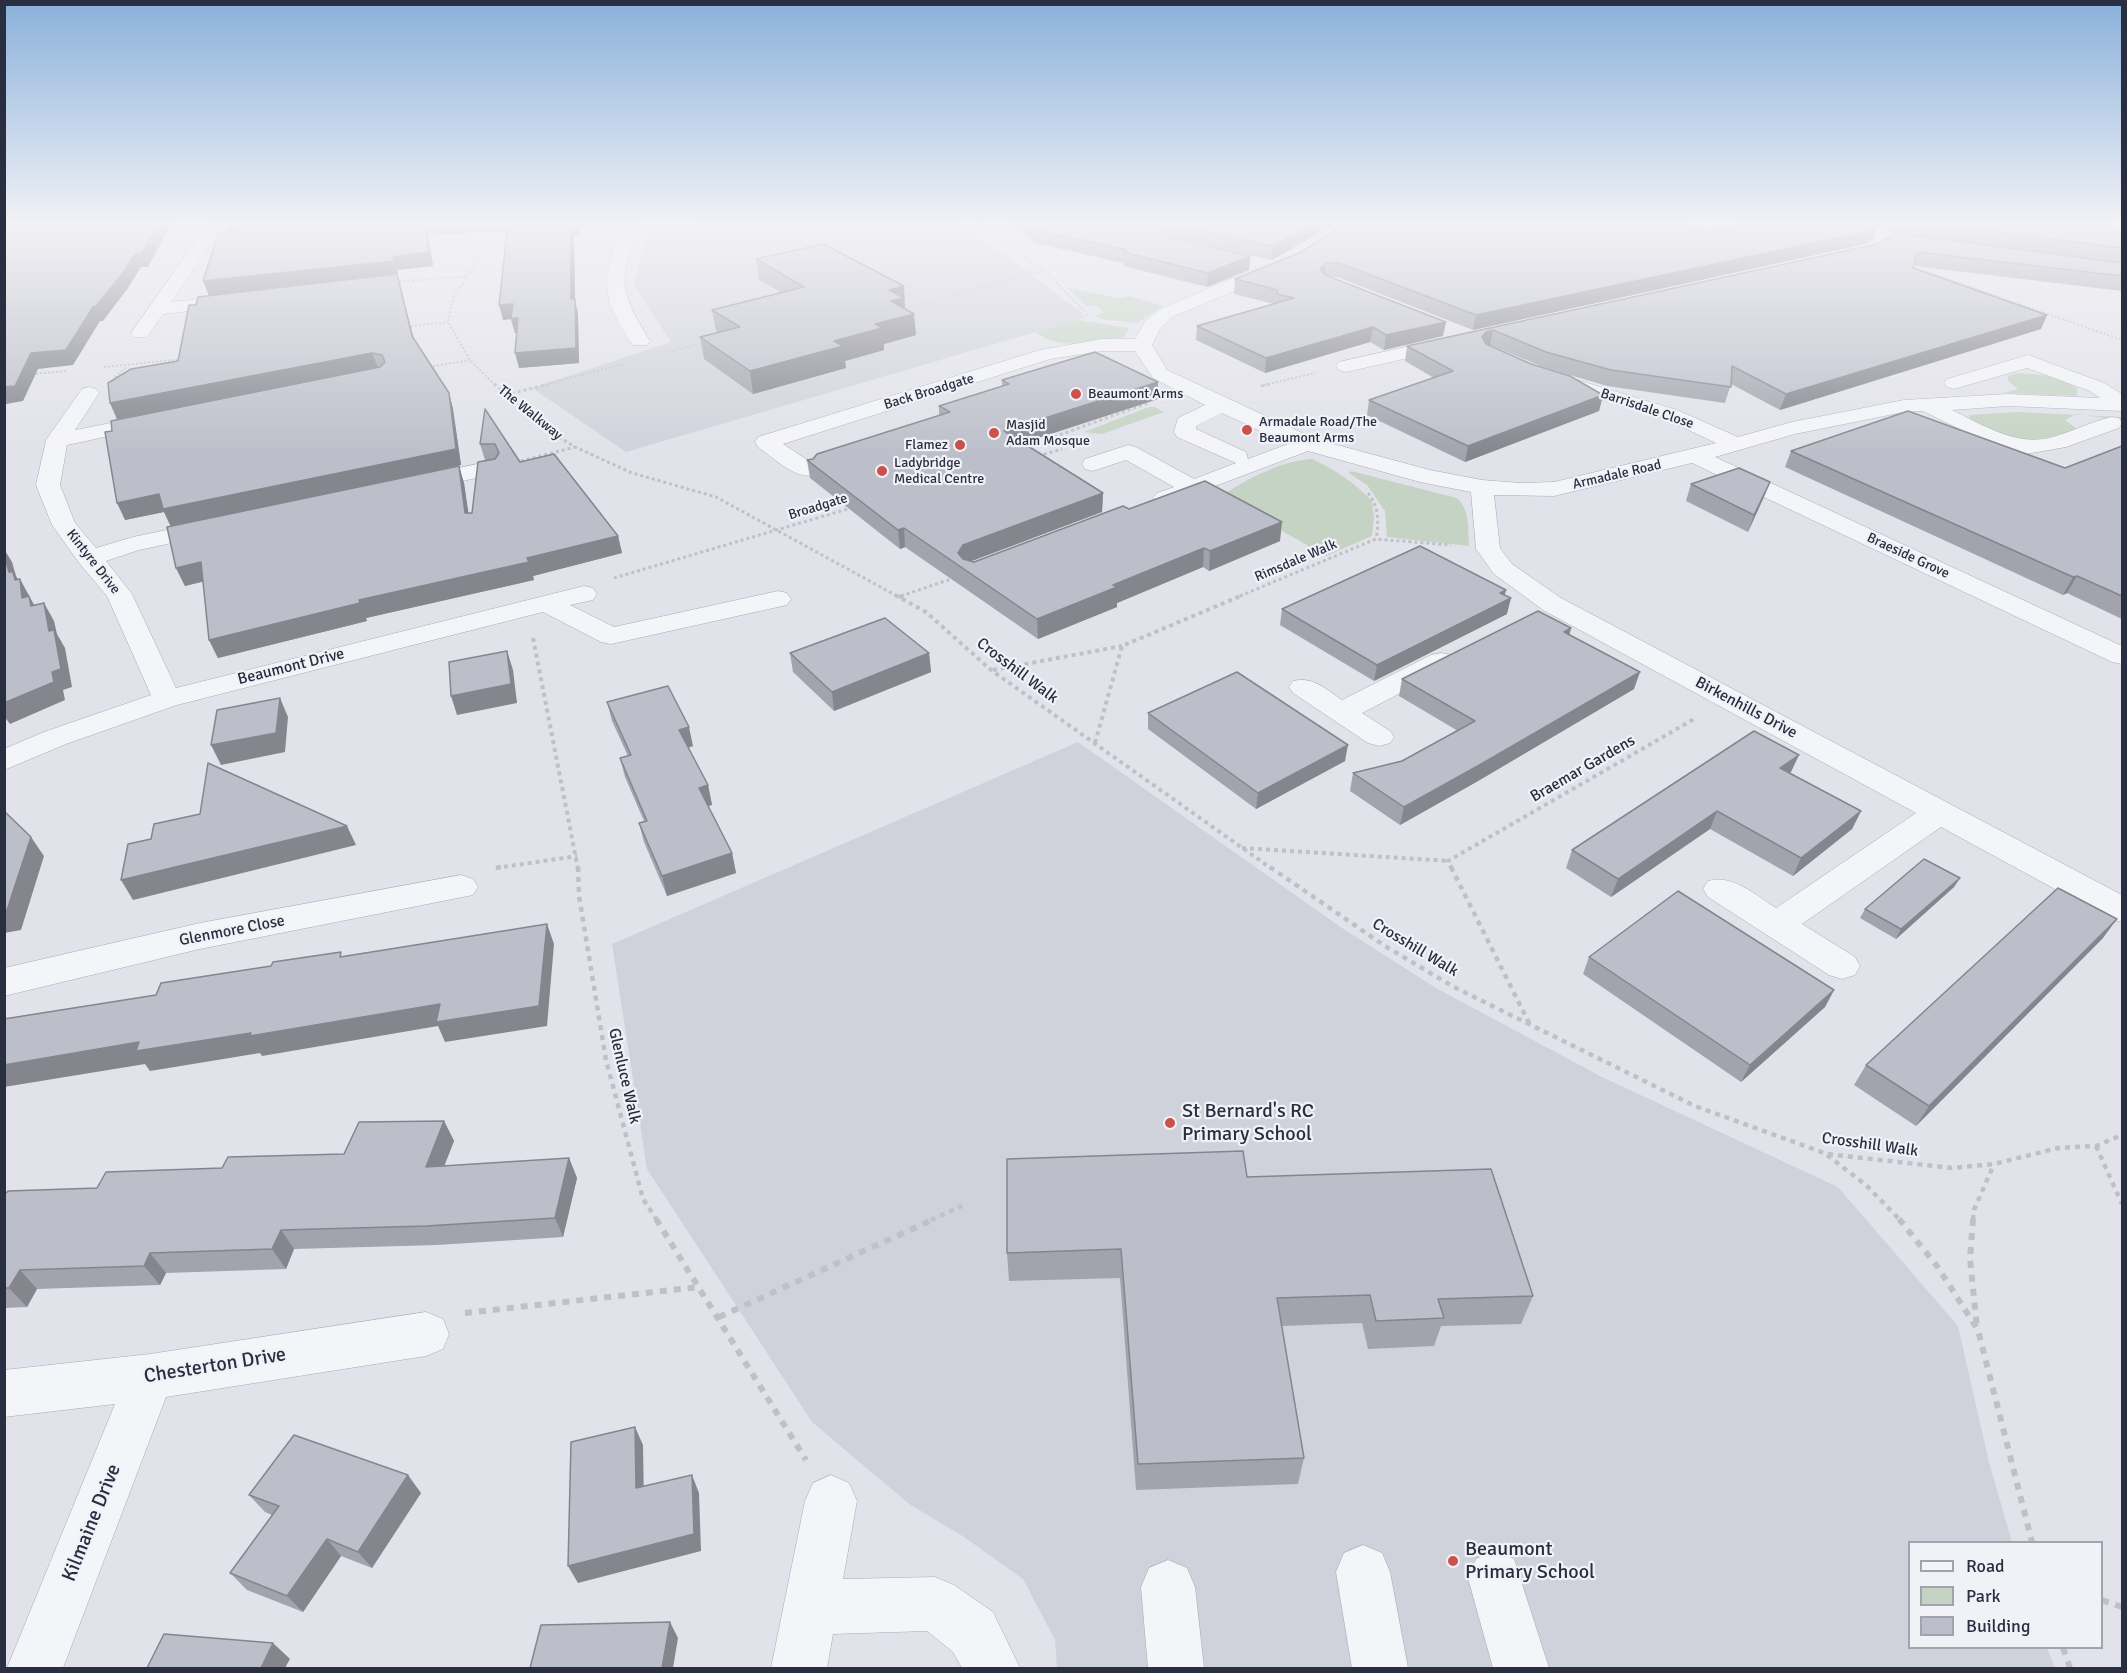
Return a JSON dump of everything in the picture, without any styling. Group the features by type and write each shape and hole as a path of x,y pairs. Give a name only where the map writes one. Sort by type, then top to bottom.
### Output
{"street":[{"path":"140,333 163,299"},
{"path":"156,309 247,299"},
{"path":"616,299 640,341"},
{"path":"1147,335 1166,313 1195,299"},
{"path":"1346,366 1471,338 1438,325"},
{"name":"Armadale Road","path":"1147,335 1149,360 1160,374 1307,444 1428,477 1482,487 1521,490 1554,489 1856,414 1925,404 2008,400 2119,410"},
{"name":"Back Broadgate","path":"807,470 765,442 1047,354 1147,335"},
{"path":"1925,404 1945,416 2024,447 2053,443 2119,410 2097,387 2028,361 1954,383"},
{"name":"Barrisdale Close","path":"1535,374 1670,414 1734,443"},
{"name":"Kintyre Drive","path":"89,393 57,440 48,485 64,525 119,594 167,699"},
{"path":"1215,402 1186,423 1185,432 1238,457"},
{"path":"57,440 172,417"},
{"path":"1149,505 1307,444"},
{"path":"1103,460 1128,452 1193,488"},
{"name":"Braeside Grove","path":"1694,456 2122,656"},
{"path":"399,488 491,468"},
{"path":"1482,487 1488,549"},
{"path":"89,559 133,544 237,522"},
{"name":"Birkenhills Drive","path":"1488,549 1503,569 1541,609 1729,698 2122,910"},
{"name":"Beaumont Drive","path":"4,761 56,738 167,699 584,594"},
{"path":"536,605 612,636 778,599"},
{"path":"1341,712 1467,647"},
{"path":"1303,687 1379,737"},
{"path":"1776,925 1939,813"},
{"name":"Glenmore Close","path":"4,982 200,936 461,887"},
{"path":"1720,889 1842,966"},
{"name":"Chesterton Drive","path":"4,1394 150,1377 426,1335"},
{"name":"Kilmaine Drive","path":"35,1668 150,1377"},
{"path":"799,1668 831,1501"},
{"path":"1363,1572 1380,1668"},
{"path":"1495,1578 1521,1668"},
{"path":"1168,1587 1176,1668"},
{"path":"810,1606 935,1604 973,1632 992,1668"}],"path":[{"path":"401,328 448,322 453,299"},
{"path":"893,312 941,299"},
{"path":"1072,299 1091,318 1147,335"},
{"path":"2004,299 2122,340"},
{"name":"The Walkway","path":"448,322 470,360 505,395 557,436 575,447 632,472 716,497 779,530"},
{"path":"89,393 104,387 148,342 140,333"},
{"path":"665,353 699,344"},
{"path":"94,368 187,358"},
{"path":"424,368 470,360"},
{"path":"505,395 631,362"},
{"path":"1024,448 1157,399 1177,409 1215,402 1346,366"},
{"path":"27,374 72,370"},
{"path":"1056,429 1085,442 1103,460"},
{"path":"1038,456 1085,442"},
{"path":"491,468 575,447"},
{"name":"Broadgate","path":"584,594 602,582 854,507"},
{"name":"Crosshill Walk","path":"779,530 926,612 991,670 1385,946 1452,986 1695,1106 1827,1154 1952,1168 1994,1164 2036,1152 2096,1146 2122,1135"},
{"name":"Rimsdale Walk","path":"991,670 1122,646 1376,539 1488,549"},
{"path":"898,597 963,575"},
{"name":"Glenluce Walk","path":"536,605 539,674 577,856 579,896 606,1060 643,1199 719,1317 831,1501"},
{"path":"1095,743 1122,646"},
{"name":"Braemar Gardens","path":"1448,861 1729,698"},
{"path":"1242,848 1448,861 1532,1027"},
{"path":"461,887 484,870 577,856"},
{"path":"2096,1146 2122,1204"},
{"path":"1827,1154 1866,1185 1902,1222 1937,1266 1978,1330"},
{"path":"1994,1164 1974,1210 1970,1259 1978,1330 2032,1541"},
{"path":"719,1317 963,1206"},
{"path":"426,1335 454,1314 699,1287"},
{"path":"2103,1600 2122,1607"},
{"path":"2064,1649 2070,1668"}],"shaded area":[{"path":"643,299 1064,299 1087,317 626,452 532,388 671,342"},
{"name":"St Bernard's RC Primary School","path":"1078,742 1342,928 1436,988 1602,1077 1838,1187 1958,1326 1989,1462 2012,1541 1908,1541 1908,1649 2047,1649 2055,1668 1057,1668 1055,1640 1023,1579 964,1537 909,1504 812,1422 647,1169 612,944"}],"green space":[{"path":"1079,299 1139,299 1163,306 1137,323 1101,319 1095,315 1104,313 1098,306 1086,306"},
{"path":"1078,320 1129,328 1124,337 1078,343 1056,342 1035,332"},
{"path":"2018,373 2055,376 2077,388 2077,396 2005,393 2018,389 2009,382 2007,376"},
{"path":"1149,407 1155,407 1164,412 1102,434 1084,432"},
{"path":"2016,412 2075,415 2065,420 2076,428 2073,431 2044,438 2020,438 1985,427 1971,420 1969,415"},
{"path":"2085,415 2122,417 2122,421"},
{"path":"1312,459 1344,477 1372,501 1374,518 1372,536 1326,556 1221,496 1253,477 1276,467"},
{"path":"1351,471 1457,498 1466,514 1469,546 1387,537 1385,511 1367,485 1349,473"}],"building":[{"path":"4,299 102,299 93,307 66,350 31,353 15,386 4,387"},
{"path":"197,299 403,299 412,336 449,393 456,449 163,509 159,494 117,503 105,432 112,431 111,421 380,367 385,362 382,355 372,353 110,403 108,383 131,369 178,361 189,305 196,305"},
{"path":"500,299 575,299 576,348 515,353 518,318 511,318 513,304 499,305"},
{"path":"756,299 899,299 891,301 914,314 875,324 882,328 834,341 843,346 750,371 700,337 740,327 712,310"},
{"path":"1290,299 1387,299 1446,322 1386,335 1373,327 1266,358 1197,326"},
{"path":"1434,299 1551,299 1476,315"},
{"path":"1623,299 2002,299 2047,315 1786,394 1732,366 1731,387 1611,370 1546,352 1493,330 1486,332 1482,337 1486,344 1531,364 1570,376 1603,395 1468,446 1369,400 1453,371 1407,346"},
{"path":"1095,352 1158,382 1004,431 1103,493 963,545 958,553 963,559 974,562 1123,506 1129,509 1205,481 1282,522 1210,551 1204,548 1113,585 1117,587 1037,619 904,528 898,530 807,460 813,459 817,454 950,412 939,406 1009,384 1002,380"},
{"path":"485,409 520,462 554,454 618,536 527,558 529,562 359,600 360,603 209,640 201,562 176,568 167,527 459,466 465,513 472,513 478,462 495,459 499,453 495,444 480,444"},
{"path":"1908,411 2065,468 2122,446 2122,596 2077,576 2073,577 1791,451"},
{"path":"1739,468 1770,482 1754,515 1691,484"},
{"path":"1420,546 1506,590 1500,593 1511,598 1377,665 1282,609"},
{"path":"4,554 9,572 13,572 15,580 20,579 22,598 29,596 31,606 44,603 49,631 54,630 61,669 52,672 54,682 4,703"},
{"path":"1538,611 1571,628 1564,632 1640,672 1404,807 1353,773 1402,761 1475,721 1402,679"},
{"path":"885,618 929,653 832,692 790,653"},
{"path":"507,651 511,684 451,696 449,662"},
{"path":"1237,672 1348,745 1258,793 1148,713"},
{"path":"668,686 689,727 679,730 708,785 699,788 732,853 662,876 639,823 647,821 620,758 631,755 607,702"},
{"path":"280,698 276,733 211,745 217,710"},
{"path":"1754,731 1799,755 1780,768 1861,811 1801,858 1717,811 1618,879 1572,850"},
{"path":"208,763 347,826 121,880 128,844 151,839 154,824 200,814"},
{"path":"4,811 31,837 7,910 4,911"},
{"path":"1924,859 1960,878 1901,929 1865,909"},
{"path":"2058,888 2117,919 1929,1106 1866,1065"},
{"path":"1678,891 1834,990 1750,1065 1589,957"},
{"path":"547,924 539,1006 436,1022 440,1004 250,1036 251,1033 136,1051 139,1042 4,1065 4,1019 156,995 161,983 271,966 273,962 341,952 340,957"},
{"path":"444,1121 426,1167 569,1158 555,1218 426,1226 281,1230 272,1249 150,1253 144,1266 20,1270 9,1288 4,1288 4,1195 8,1191 97,1188 106,1172 222,1168 228,1157 344,1154 359,1122"},
{"path":"1243,1151 1247,1177 1491,1169 1533,1296 1438,1299 1444,1318 1376,1321 1370,1295 1277,1298 1304,1458 1138,1464 1121,1249 1007,1253 1007,1159"},
{"path":"635,1427 636,1488 692,1475 694,1534 568,1566 571,1442"},
{"path":"294,1435 408,1475 358,1552 327,1539 287,1596 230,1573 279,1506 249,1495"},
{"path":"670,1622 662,1668 530,1668 541,1625"},
{"path":"164,1634 273,1643 261,1668 147,1668"}],"place":[{"name":"Beaumont Arms","path":"1076,394"},
{"name":"Armadale Road/The Beaumont Arms","path":"1247,430"},
{"name":"Masjid Adam Mosque","path":"994,433"},
{"name":"Flamez","path":"960,445"},
{"name":"Ladybridge Medical Centre","path":"882,471"},
{"name":"St Bernard's RC Primary School","path":"1170,1123"},
{"name":"Beaumont Primary School","path":"1453,1561"}]}
